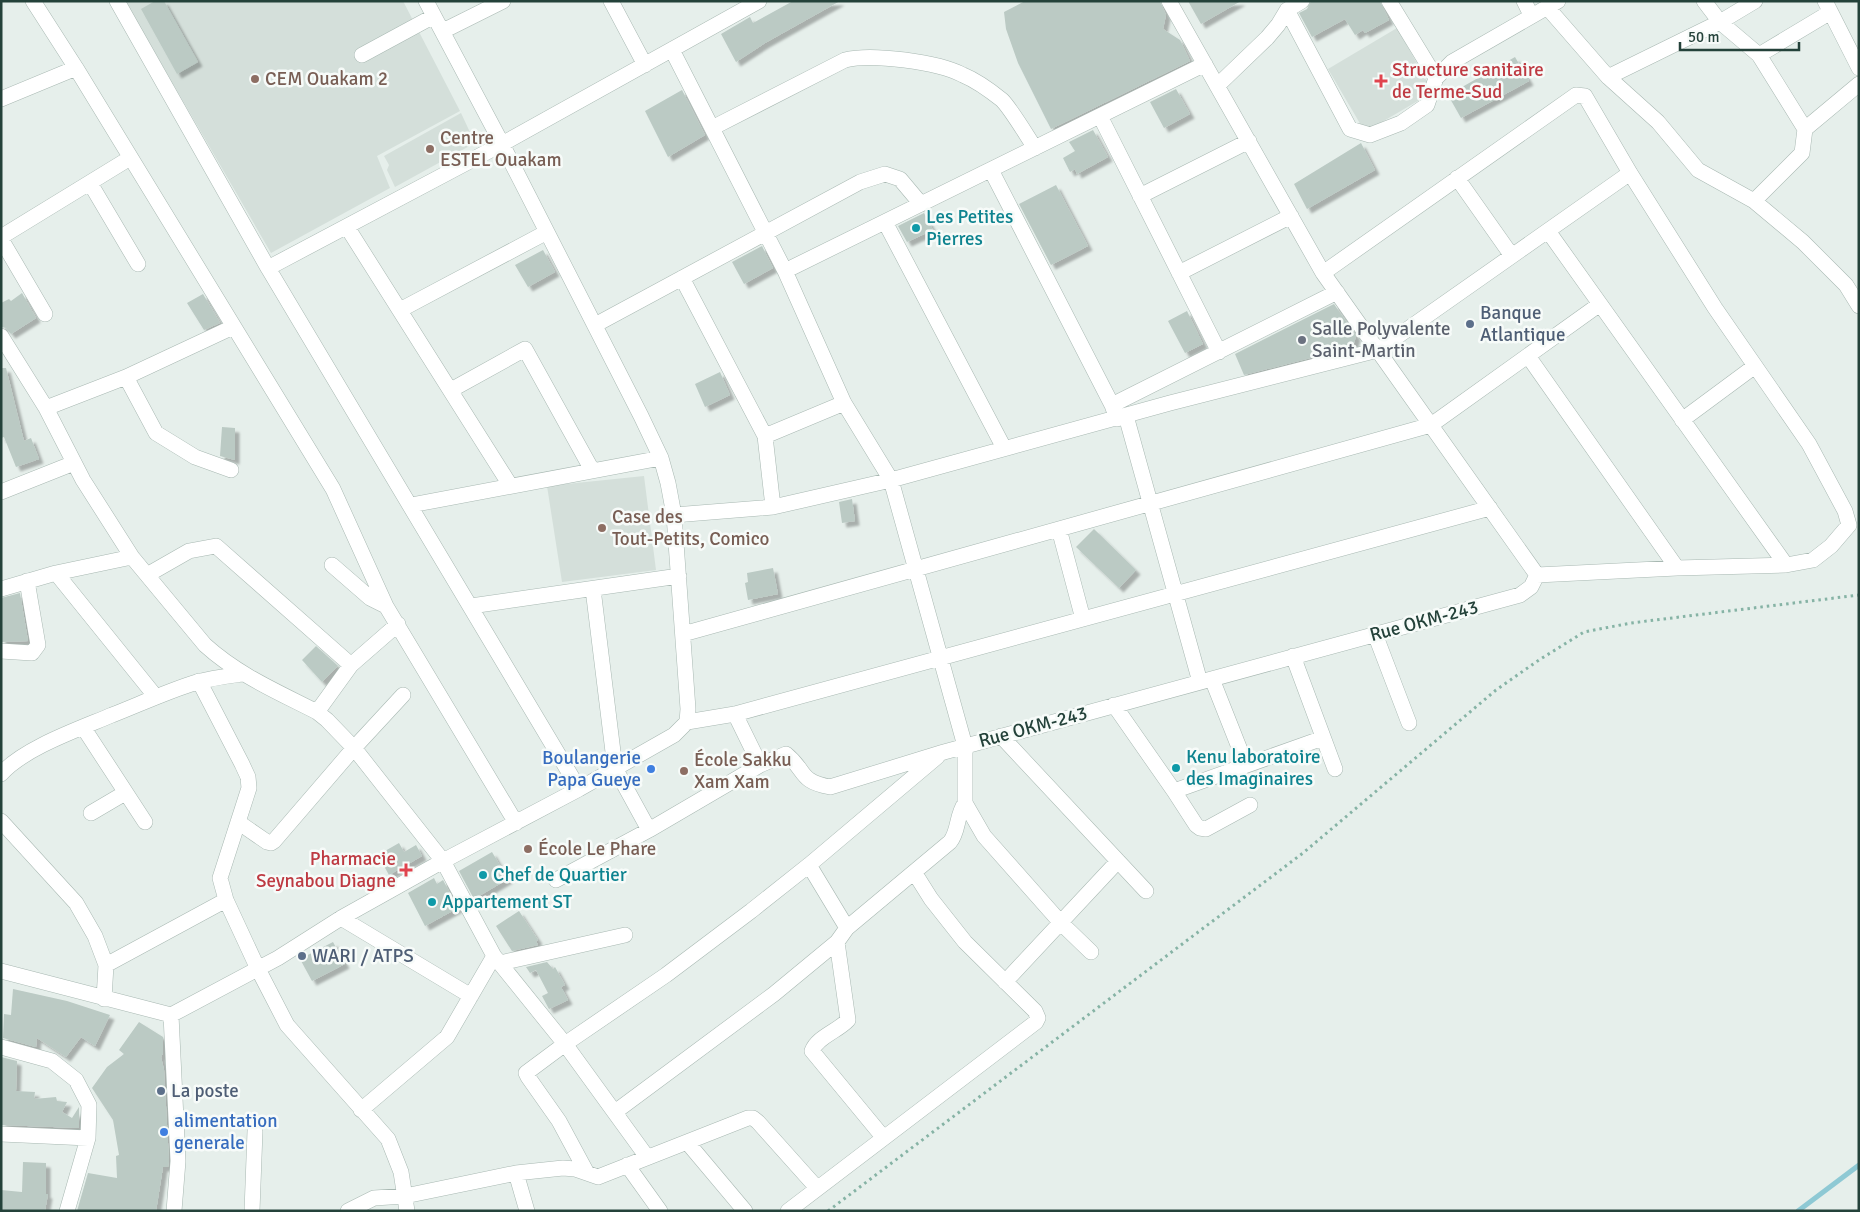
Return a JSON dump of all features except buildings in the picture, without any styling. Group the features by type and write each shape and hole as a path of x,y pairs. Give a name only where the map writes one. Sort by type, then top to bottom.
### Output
{"street":[{"path":"33,1 76,68 333,489 386,606 516,823"},
{"path":"117,1 268,268 579,789"},
{"path":"426,1 595,325 660,458 668,483 674,515 688,709 687,722"},
{"path":"442,31 503,1"},
{"path":"611,1 645,65"},
{"path":"268,268 502,144 759,1"},
{"path":"1169,1 1323,273 1537,575 1786,565 1813,560 1831,546 1849,525 1845,512 1809,444 1715,308 1630,173 1585,96 1576,94 1323,273"},
{"path":"1217,86 1267,38 1287,10 1302,1"},
{"path":"1389,1 1436,78"},
{"path":"1524,1 1532,15"},
{"path":"1704,1 1720,22 1759,55 1805,129 1802,153 1754,201"},
{"path":"1608,77 1720,22 1755,1"},
{"path":"1287,10 1350,129 1370,135 1401,123 1427,105 1436,78 1452,62 1553,4 1608,77 1658,122 1698,170 1754,201 1803,242 1846,285 1859,306"},
{"path":"1759,55 1827,7 1859,68"},
{"path":"362,55 434,16"},
{"path":"672,50 766,233 844,403 891,480 965,746 965,803 984,836 1062,923 1091,952"},
{"path":"712,128 845,60 866,56 904,60 963,74 1003,101 1035,148"},
{"path":"785,272 1205,64"},
{"path":"1,99 76,68"},
{"path":"1805,129 1859,84"},
{"path":"1100,116 1219,352"},
{"path":"1140,196 1249,141"},
{"path":"45,314 1,238 130,158"},
{"path":"991,170 1118,413 1150,504 1176,594 1206,680 1246,765"},
{"path":"674,515 774,507 891,480 1118,413 1170,403 1378,350 1630,173"},
{"path":"595,325 860,182 885,174 900,179 921,204"},
{"path":"1457,178 1512,256"},
{"path":"90,183 138,264"},
{"path":"1179,273 1291,216"},
{"path":"885,222 1004,448"},
{"path":"347,226 510,485"},
{"path":"1548,230 1786,565"},
{"path":"400,310 547,232"},
{"path":"682,278 765,436 774,507"},
{"path":"1118,413 1219,352 1337,292"},
{"path":"683,634 1431,425 1600,304"},
{"path":"46,408 126,376 233,327"},
{"path":"3,340 46,408 83,480 132,557 206,645 242,674 317,712 354,748 443,861 497,960 565,1044 647,1157"},
{"path":"451,390 525,349 592,470"},
{"path":"1528,356 1678,568"},
{"path":"1682,420 1755,366"},
{"path":"126,376 156,433 195,457 231,470"},
{"path":"765,436 844,403"},
{"path":"410,505 660,458"},
{"path":"1,492 74,463"},
{"path":"1,971 171,1015 278,958 341,918 443,861 579,789 674,734 687,722 735,714 1490,508"},
{"path":"1059,529 1083,619"},
{"path":"147,575 189,551 216,546 351,665"},
{"path":"1,590 56,573 132,557"},
{"path":"332,565 370,598 386,606"},
{"path":"56,573 156,697"},
{"name":"Rue OKM-243","path":"556,880 649,830 760,765 786,754 796,761 802,775 815,784 830,786 1001,736 1520,595 1531,587 1537,575"},
{"path":"471,606 679,576"},
{"path":"1,651 32,653 38,645 27,581"},
{"path":"592,589 615,768 649,830"},
{"path":"317,712 351,665 398,624"},
{"path":"1375,634 1409,723"},
{"path":"1293,656 1335,769"},
{"path":"1,774 27,753 83,727 199,681 242,674"},
{"path":"199,681 248,777 250,788 220,878 226,900 258,969 287,1025 388,1139 401,1172 406,1203"},
{"path":"238,822 271,843 403,695"},
{"path":"1114,705 1196,825 1200,828 1206,829 1250,805"},
{"path":"735,714 760,765"},
{"path":"83,727 145,822"},
{"path":"1001,736 1146,891"},
{"path":"1174,791 1323,738"},
{"path":"587,1173 559,1121 526,1073 666,975 809,865 944,752"},
{"path":"91,813 125,792"},
{"path":"615,1112 774,994 837,942 847,928 950,842 956,835 960,811 965,803"},
{"path":"1,821 76,903 95,936 106,965 104,998"},
{"path":"1005,982 1118,861"},
{"path":"809,865 847,928"},
{"path":"788,1211 1036,1022 1038,1018 1035,1011 965,942 931,899 914,872"},
{"path":"106,965 226,900"},
{"path":"341,918 471,996"},
{"path":"361,1110 447,1037 471,996 497,960 625,935"},
{"path":"837,942 848,1020 818,1043 812,1051 883,1137"},
{"path":"171,1015 178,1161 174,1211"},
{"path":"1,1047 52,1061 76,1080 89,1105 88,1138 67,1211"},
{"path":"348,1211 374,1198 406,1203 516,1173 563,1168 575,1169 598,1177 748,1118 754,1118 817,1188"},
{"path":"252,1211 255,1131"},
{"path":"1,1134 88,1138"},
{"path":"687,1142 745,1211"},
{"path":"627,1165 660,1211"},
{"path":"516,1173 527,1211"}],"path":[{"path":"828,1211 1303,853 1496,690 1538,660 1584,632 1631,623 1859,595"}],"shaded area":[{"name":"CEM Ouakam 2","path":"125,1 403,1 460,111 377,156 390,188 271,253"},
{"name":"Structure sanitaire de Terme-Sud","path":"1397,28 1433,92 1365,132 1328,69"},
{"name":"Centre ESTEL Ouakam","path":"461,113 475,143 395,187 387,170 389,165 384,156"},
{"name":"Case des Tout-Petits, Comico","path":"644,476 656,570 562,582 547,486"}],"waterway":[{"path":"1798,1211 1859,1165"}],"place":[{"name":"CEM Ouakam 2","path":"255,79"},
{"name":"Structure sanitaire de Terme-Sud","path":"1381,81"},
{"name":"Centre ESTEL Ouakam","path":"430,149"},
{"name":"Les Petites Pierres","path":"916,228"},
{"name":"Banque Atlantique","path":"1470,324"},
{"name":"Salle Polyvalente Saint-Martin","path":"1302,340"},
{"name":"Case des Tout-Petits, Comico","path":"602,528"},
{"name":"Kenu laboratoire des Imaginaires","path":"1176,768"},
{"name":"Boulangerie Papa Gueye","path":"651,769"},
{"name":"École Sakku Xam Xam","path":"684,771"},
{"name":"École Le Phare","path":"528,849"},
{"name":"Pharmacie Seynabou Diagne","path":"406,870"},
{"name":"Chef de Quartier","path":"483,875"},
{"name":"Appartement ST","path":"432,902"},
{"name":"WARI / ATPS","path":"302,956"},
{"name":"La poste","path":"161,1091"},
{"name":"alimentation generale","path":"164,1132"}]}
